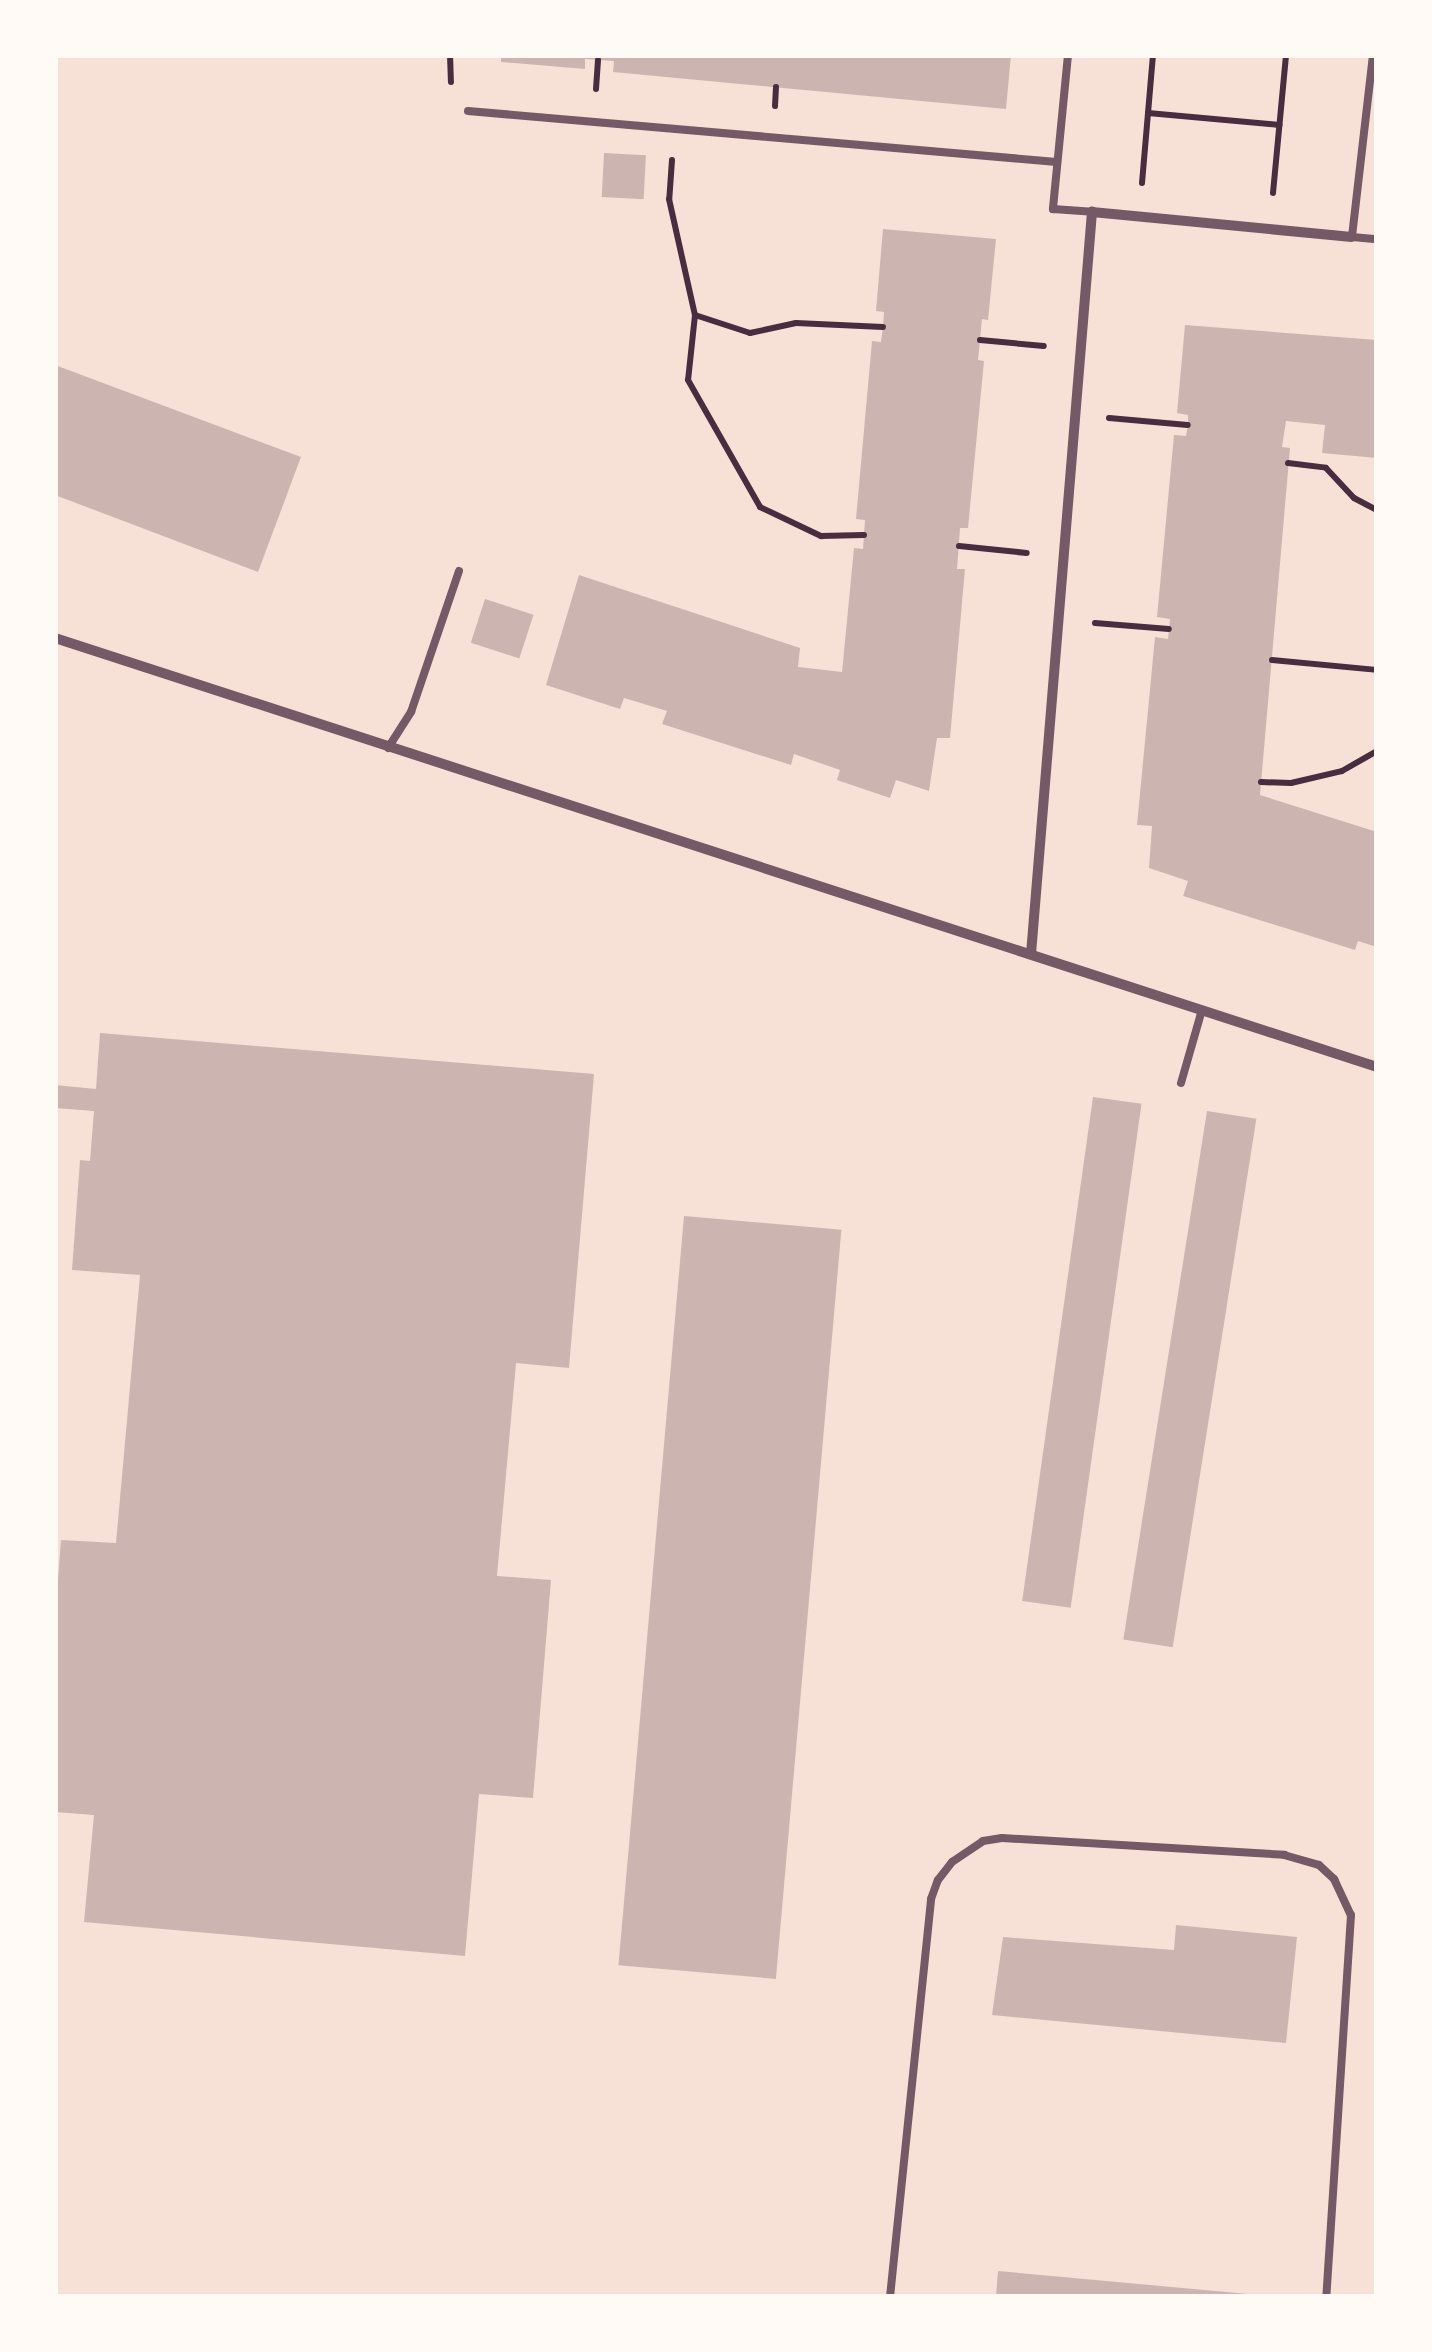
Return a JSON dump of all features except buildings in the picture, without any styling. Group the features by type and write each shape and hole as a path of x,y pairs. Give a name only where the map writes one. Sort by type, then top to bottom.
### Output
{"street":[{"path":"1032,954 1092,212 1352,237"},
{"path":"55,638 1377,1066"}],"lane":[{"path":"1068,55 1053,209 1092,212"},
{"path":"1373,55 1352,237 1377,239"},
{"path":"468,111 1057,162"},
{"path":"388,748 411,712 459,571"},
{"path":"1181,1083 1202,1010"},
{"path":"890,2297 932,1899 938,1880 952,1862 983,1842 1002,1838 1284,1855 1319,1866 1334,1879 1351,1915 1326,2297"}],"path":[{"path":"1139,216 1154,55"},
{"path":"1269,229 1286,55"},
{"path":"1148,113 1279,125"},
{"path":"675,129 669,198 695,316 688,380 760,507 821,536 864,535"},
{"path":"695,316 750,333 796,323 883,327"},
{"path":"980,340 1080,350"},
{"path":"1075,414 1188,425"},
{"path":"1288,463 1326,468 1354,498 1377,510"},
{"path":"959,546 1064,557"},
{"path":"1058,620 1169,629"},
{"path":"1272,660 1377,670"},
{"path":"1261,782 1291,783 1342,772 1377,751"}]}
